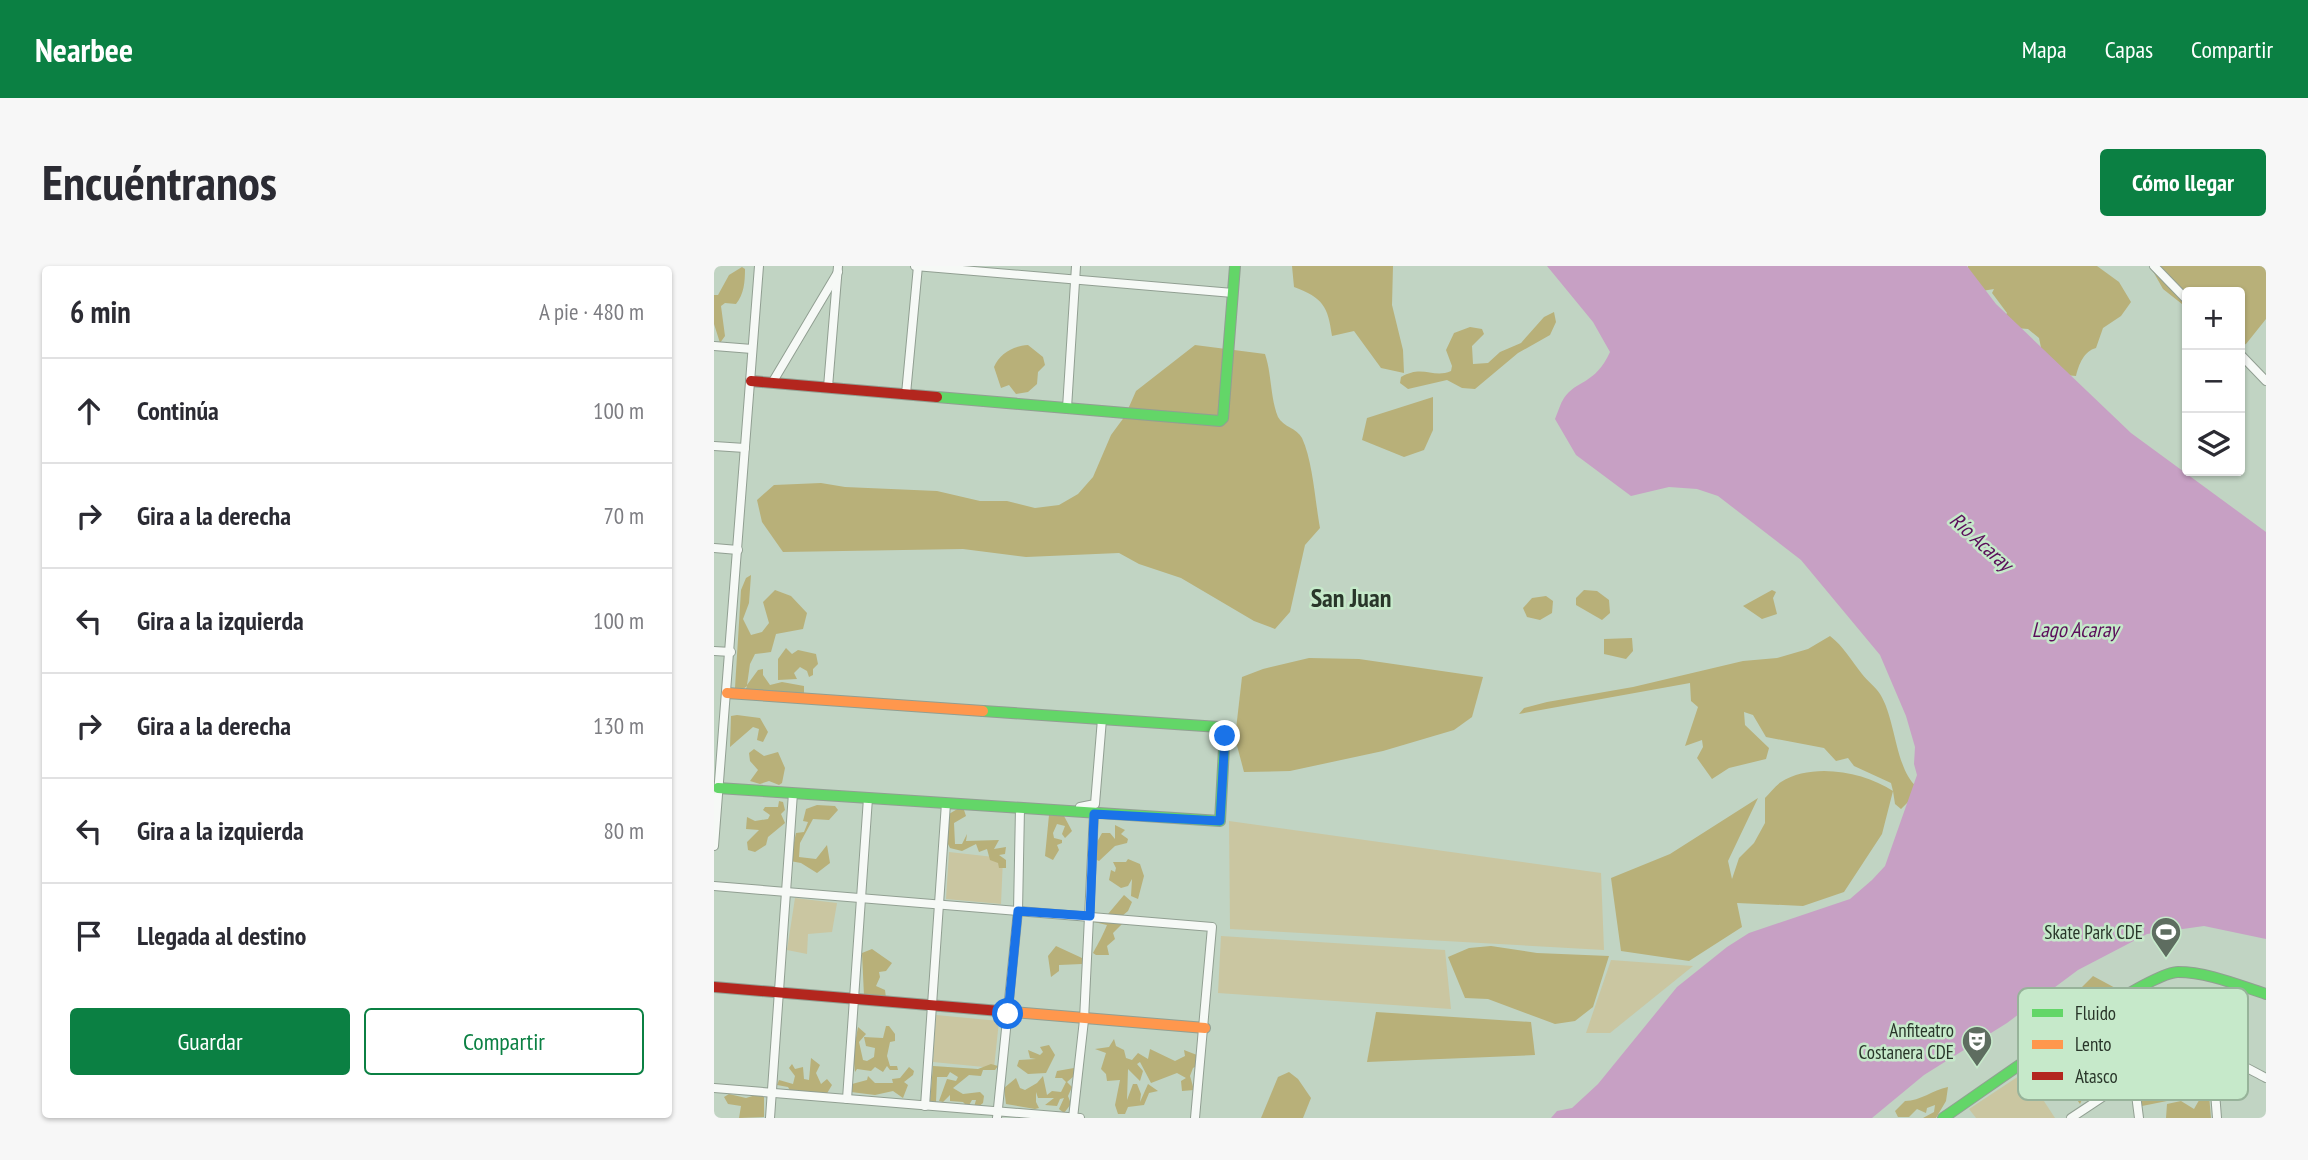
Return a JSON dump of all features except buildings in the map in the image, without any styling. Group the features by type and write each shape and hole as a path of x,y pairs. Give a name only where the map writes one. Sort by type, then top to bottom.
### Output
{"street":[{"path":"714,846 759,266"},
{"path":"906,394 917,266 1233,293"},
{"path":"1067,408 1076,266"},
{"path":"751,381 1220,421 1223,418 1235,266"},
{"path":"2154,266 2182,295"},
{"path":"828,387 838,269"},
{"path":"772,383 838,269"},
{"path":"714,346 752,349"},
{"path":"2245,359 2266,382"},
{"path":"714,446 745,448"},
{"path":"714,548 738,550"},
{"path":"714,651 731,652"},
{"path":"718,788 1220,821 1225,730 1219,727 727,693"},
{"path":"1037,809 1043,806 1090,807 1095,804 1102,719"},
{"path":"770,1118 793,793"},
{"path":"847,1099 868,798"},
{"path":"925,1105 934,1006 946,803"},
{"path":"997,1115 1018,911 1020,808"},
{"path":"1073,1118 1084,1020 1094,814"},
{"path":"714,886 1212,927 1195,1118"},
{"path":"2139,988 2150,981 2179,972 2242,984 2266,993"},
{"path":"714,987 1008,1014 1205,1028"},
{"path":"1943,1118 2018,1067"},
{"path":"2248,1070 2266,1078"},
{"path":"714,1088 925,1105 997,1115 1080,1118"},
{"path":"2071,1118 2099,1100"},
{"path":"2137,1100 2139,1118"},
{"path":"2216,1100 2217,1118"}],"shaded area":[{"path":"1292,266 1393,266 1392,305 1403,350 1404,373 1381,368 1354,331 1332,336 1322,304 1312,295 1294,287"},
{"path":"1968,266 2097,266 2119,282 2131,302 2121,316 2103,328 2096,348 2085,355 2076,376 2066,375 2043,357 2039,338 2028,329 2016,328 2005,316 2007,313 1992,293 1994,289 1982,291 1967,278"},
{"path":"2150,266 2266,266 2266,319 2245,344 2245,287 2182,287 2182,304 2163,289"},
{"path":"742,267 745,269 744,283 739,300 736,304 725,303 721,306 725,336 720,343 714,324 714,295 718,295 729,275"},
{"path":"1554,312 1556,322 1550,335 1518,353 1475,389 1462,388 1447,380 1408,389 1400,383 1401,377 1409,373 1451,371 1452,366 1446,350 1454,333 1470,327 1482,329 1484,334 1472,346 1473,364 1488,363 1500,352 1521,343 1544,317"},
{"path":"1028,345 1043,357 1045,365 1038,372 1037,384 1028,392 1016,394 1009,385 1001,388 994,367 997,362 1008,351"},
{"path":"1195,345 1265,354 1278,417 1300,435 1306,448 1320,528 1305,545 1290,612 1275,629 1254,621 1181,578 1139,564 1119,553 1026,557 963,549 783,552 762,522 757,500 774,485 821,483 845,487 937,491 980,501 1007,501 1035,508 1059,505 1078,494 1093,477 1111,435 1125,416 1136,391"},
{"path":"1433,397 1433,430 1424,450 1404,457 1362,440 1367,418"},
{"path":"751,575 749,603 743,619 751,635 762,632 769,623 763,602 775,590 791,596 807,613 803,629 776,634 771,652 755,654 750,664 747,685 758,670 763,669 763,675 770,685 782,682 804,686 804,694 747,700 743,697 747,686 738,693 735,688 741,590 746,578"},
{"path":"1584,590 1597,591 1609,600 1610,613 1602,620 1576,605 1576,598"},
{"path":"1772,590 1776,592 1773,598 1777,614 1762,619 1743,606"},
{"path":"1546,596 1553,601 1552,613 1540,620 1527,617 1523,608 1532,598"},
{"path":"1830,636 1878,691 1885,704 1904,768 1917,787 1914,796 1901,809 1895,804 1891,783 1854,766 1848,758 1836,761 1824,748 1766,737 1753,715 1744,712 1745,725 1769,748 1766,759 1729,768 1712,779 1697,758 1703,747 1702,740 1685,746 1698,707 1691,701 1690,683 1519,714 1524,708 1547,702 1633,687 1743,661 1777,658 1808,649"},
{"path":"1632,638 1633,651 1626,659 1604,654 1604,639"},
{"path":"786,648 792,654 798,650 816,654 818,664 813,669 813,675 809,677 807,671 800,667 794,673 797,679 778,680 778,659"},
{"path":"1309,658 1359,659 1483,677 1472,717 1454,730 1383,751 1290,771 1244,772 1235,738 1242,677"},
{"path":"731,716 760,718 768,732 763,742 757,740 759,729 753,727 730,747"},
{"path":"754,749 764,756 778,752 785,768 782,783 779,785 769,781 760,784 750,781 758,770 750,761 749,753"},
{"path":"1808,772 1838,772 1868,779 1893,791 1882,834 1844,892 1803,906 1737,903 1742,927 1689,961 1621,951 1611,878 1670,854 1758,798 1728,861 1732,879 1739,858 1754,843 1765,823 1765,798 1779,784 1794,776"},
{"path":"779,801 783,802 785,810 781,814 785,823 768,837 766,845 755,852 748,850 747,842 759,830 746,829 747,817 755,821 768,819 770,815 763,810 765,807 778,807"},
{"path":"817,805 835,806 838,810 829,820 813,819 800,843 799,857 816,859 827,845 830,863 817,873 801,863 790,861 796,833 804,832 808,822 803,821 806,809"},
{"path":"959,808 964,810 966,816 954,823 955,844 962,844 967,834 966,841 999,840 994,849 1006,847 1005,854 999,855 1006,860 1006,868 999,868 998,863 990,860 987,849 979,852 976,844 962,851 950,848 946,840 949,814"},
{"path":"1049,815 1064,816 1072,831 1065,838 1062,834 1065,826 1057,824 1054,838 1062,840 1062,843 1057,845 1059,850 1053,860 1045,856"},
{"path":"1229,821 1601,873 1604,950 1230,929"},
{"path":"1115,825 1125,830 1121,834 1128,839 1127,843 1115,846 1099,861 1095,859 1097,842 1102,833 1110,833 1115,839"},
{"path":"949,852 1003,858 1001,904 946,899"},
{"path":"1128,859 1140,864 1144,876 1138,899 1131,896 1132,879 1128,886 1121,888 1109,880 1111,870 1115,872 1116,868 1113,862 1126,862"},
{"path":"1124,895 1132,902 1122,916 1125,921 1113,933 1115,939 1107,946 1109,955 1096,955 1093,953 1107,925 1094,922 1092,918 1096,914 1108,914"},
{"path":"795,898 837,903 832,932 808,934 807,954 787,950"},
{"path":"1221,936 1445,950 1451,1009 1218,993"},
{"path":"1056,946 1082,958 1082,964 1059,965 1059,971 1051,977 1048,956"},
{"path":"1491,946 1537,953 1609,956 1593,1007 1575,1021 1555,1024 1488,999 1465,998 1448,957 1469,948"},
{"path":"872,949 892,963 886,971 879,972 876,986 885,990 886,998 864,996 862,953"},
{"path":"1611,960 1693,966 1610,1033 1586,1033"},
{"path":"2093,976 2115,988 2082,988"},
{"path":"1376,1012 1531,1022 1535,1055 1367,1062"},
{"path":"936,1015 999,1021 994,1068 933,1062"},
{"path":"886,1026 895,1034 895,1041 890,1042 887,1056 890,1066 897,1066 898,1070 890,1070 887,1066 883,1072 875,1067 871,1071 857,1069 855,1072 853,1054 858,1027 866,1034 859,1042 863,1060 867,1061 874,1057 875,1048 866,1046 864,1037 883,1038"},
{"path":"1114,1039 1116,1046 1124,1050 1126,1058 1132,1060 1138,1053 1148,1059 1150,1049 1175,1061 1185,1056 1184,1050 1197,1055 1199,1065 1193,1068 1190,1076 1194,1090 1182,1091 1181,1081 1186,1078 1177,1073 1151,1083 1140,1062 1137,1064 1143,1071 1140,1081 1128,1069 1127,1100 1133,1084 1137,1084 1141,1094 1140,1102 1148,1084 1158,1091 1149,1093 1144,1105 1128,1107 1125,1114 1118,1114 1115,1105 1120,1080 1107,1081 1106,1074 1101,1069 1106,1053 1095,1049 1109,1047"},
{"path":"1049,1045 1055,1055 1046,1073 1028,1074 1017,1066 1019,1060 1036,1059 1030,1058 1028,1050 1040,1055 1043,1052 1040,1047"},
{"path":"811,1058 820,1065 816,1073 821,1084 827,1079 832,1085 826,1095 791,1092 788,1087 777,1085 779,1080 793,1084 795,1076 789,1068 792,1064 795,1069 803,1067 804,1079 809,1080"},
{"path":"991,1064 998,1066 995,1070 983,1070 981,1076 969,1075 953,1088 963,1094 980,1092 984,1096 983,1103 977,1108 974,1107 976,1100 972,1100 968,1107 963,1102 950,1101 950,1095 943,1102 939,1101 947,1079 956,1081 958,1077 950,1072 947,1077 937,1077 936,1102 930,1101 933,1066 978,1069"},
{"path":"909,1067 914,1071 904,1082 908,1085 903,1098 893,1091 875,1095 851,1092 852,1084 867,1080 868,1076 875,1083 893,1083 892,1079 900,1078"},
{"path":"1074,1068 1074,1076 1067,1082 1072,1087 1068,1096 1071,1104 1064,1113 1059,1109 1064,1098 1060,1099 1057,1106 1045,1105 1054,1098 1038,1098 1036,1092 1039,1108 1006,1104 1004,1088 1016,1078 1020,1088 1025,1090 1043,1076 1047,1095 1052,1091 1061,1092 1066,1082 1062,1078 1055,1078 1057,1071"},
{"path":"1289,1072 1298,1079 1311,1098 1303,1118 1261,1118 1278,1077"},
{"path":"2018,1077 2018,1100 2043,1100 2055,1118 1976,1118 1969,1109"},
{"path":"1948,1087 1946,1101 1936,1118 1923,1118 1934,1112 1935,1105 1927,1108 1926,1113 1917,1109 1909,1117 1898,1117 1895,1111 1905,1101"},
{"path":"729,1094 746,1098 759,1094 764,1097 764,1117 739,1118 741,1106 728,1104 724,1097"},
{"path":"2140,1100 2172,1100 2142,1106"},
{"path":"2199,1100 2209,1100 2211,1118 2166,1118 2167,1104 2181,1101 2194,1109"}],"water":[{"name":"Lago Acaray","path":"1547,266 1967,266 1996,304 2131,433 2182,470 2182,476 2190,476 2266,532 2266,939 2204,926 2147,934 2078,970 2054,988 2018,988 2018,1015 1924,1075 1872,1118 1551,1118 1557,1111 1572,1108 1598,1084 1677,987 1727,947 1749,933 1850,899 1872,880 1885,866 1917,775 1914,764 1915,747 1906,716 1880,655 1801,560 1718,496 1697,489 1669,487 1631,496 1576,455 1555,419 1564,398 1598,371 1610,352 1593,322"}],"traffic: fast":[{"path":"937,397 1220,421 1223,418 1235,266"},
{"path":"718,788 1220,821 1225,730 1219,727 983,711"},
{"path":"2139,988 2160,977 2178,972 2200,974 2247,988"},
{"path":"2248,988 2266,994"},
{"path":"1943,1118 2018,1066"}],"traffic: slow":[{"path":"727,693 983,711"},
{"path":"1000,1011 1205,1028"}],"traffic: jam":[{"path":"751,381 937,397"},
{"path":"714,987 1000,1011"}],"place":[{"name":"Skate Park CDE","path":"2166,959"},
{"name":"Anfiteatro Costanera CDE","path":"1977,1068"}],"district":[{"name":"San Juan","path":"1351,598"}],"route":[{"path":"1008,1014 1018,911 1090,916 1094,814 1220,821 1225,736"}],"water label":[{"name":"Río Acaray","path":"1981,542"}]}
